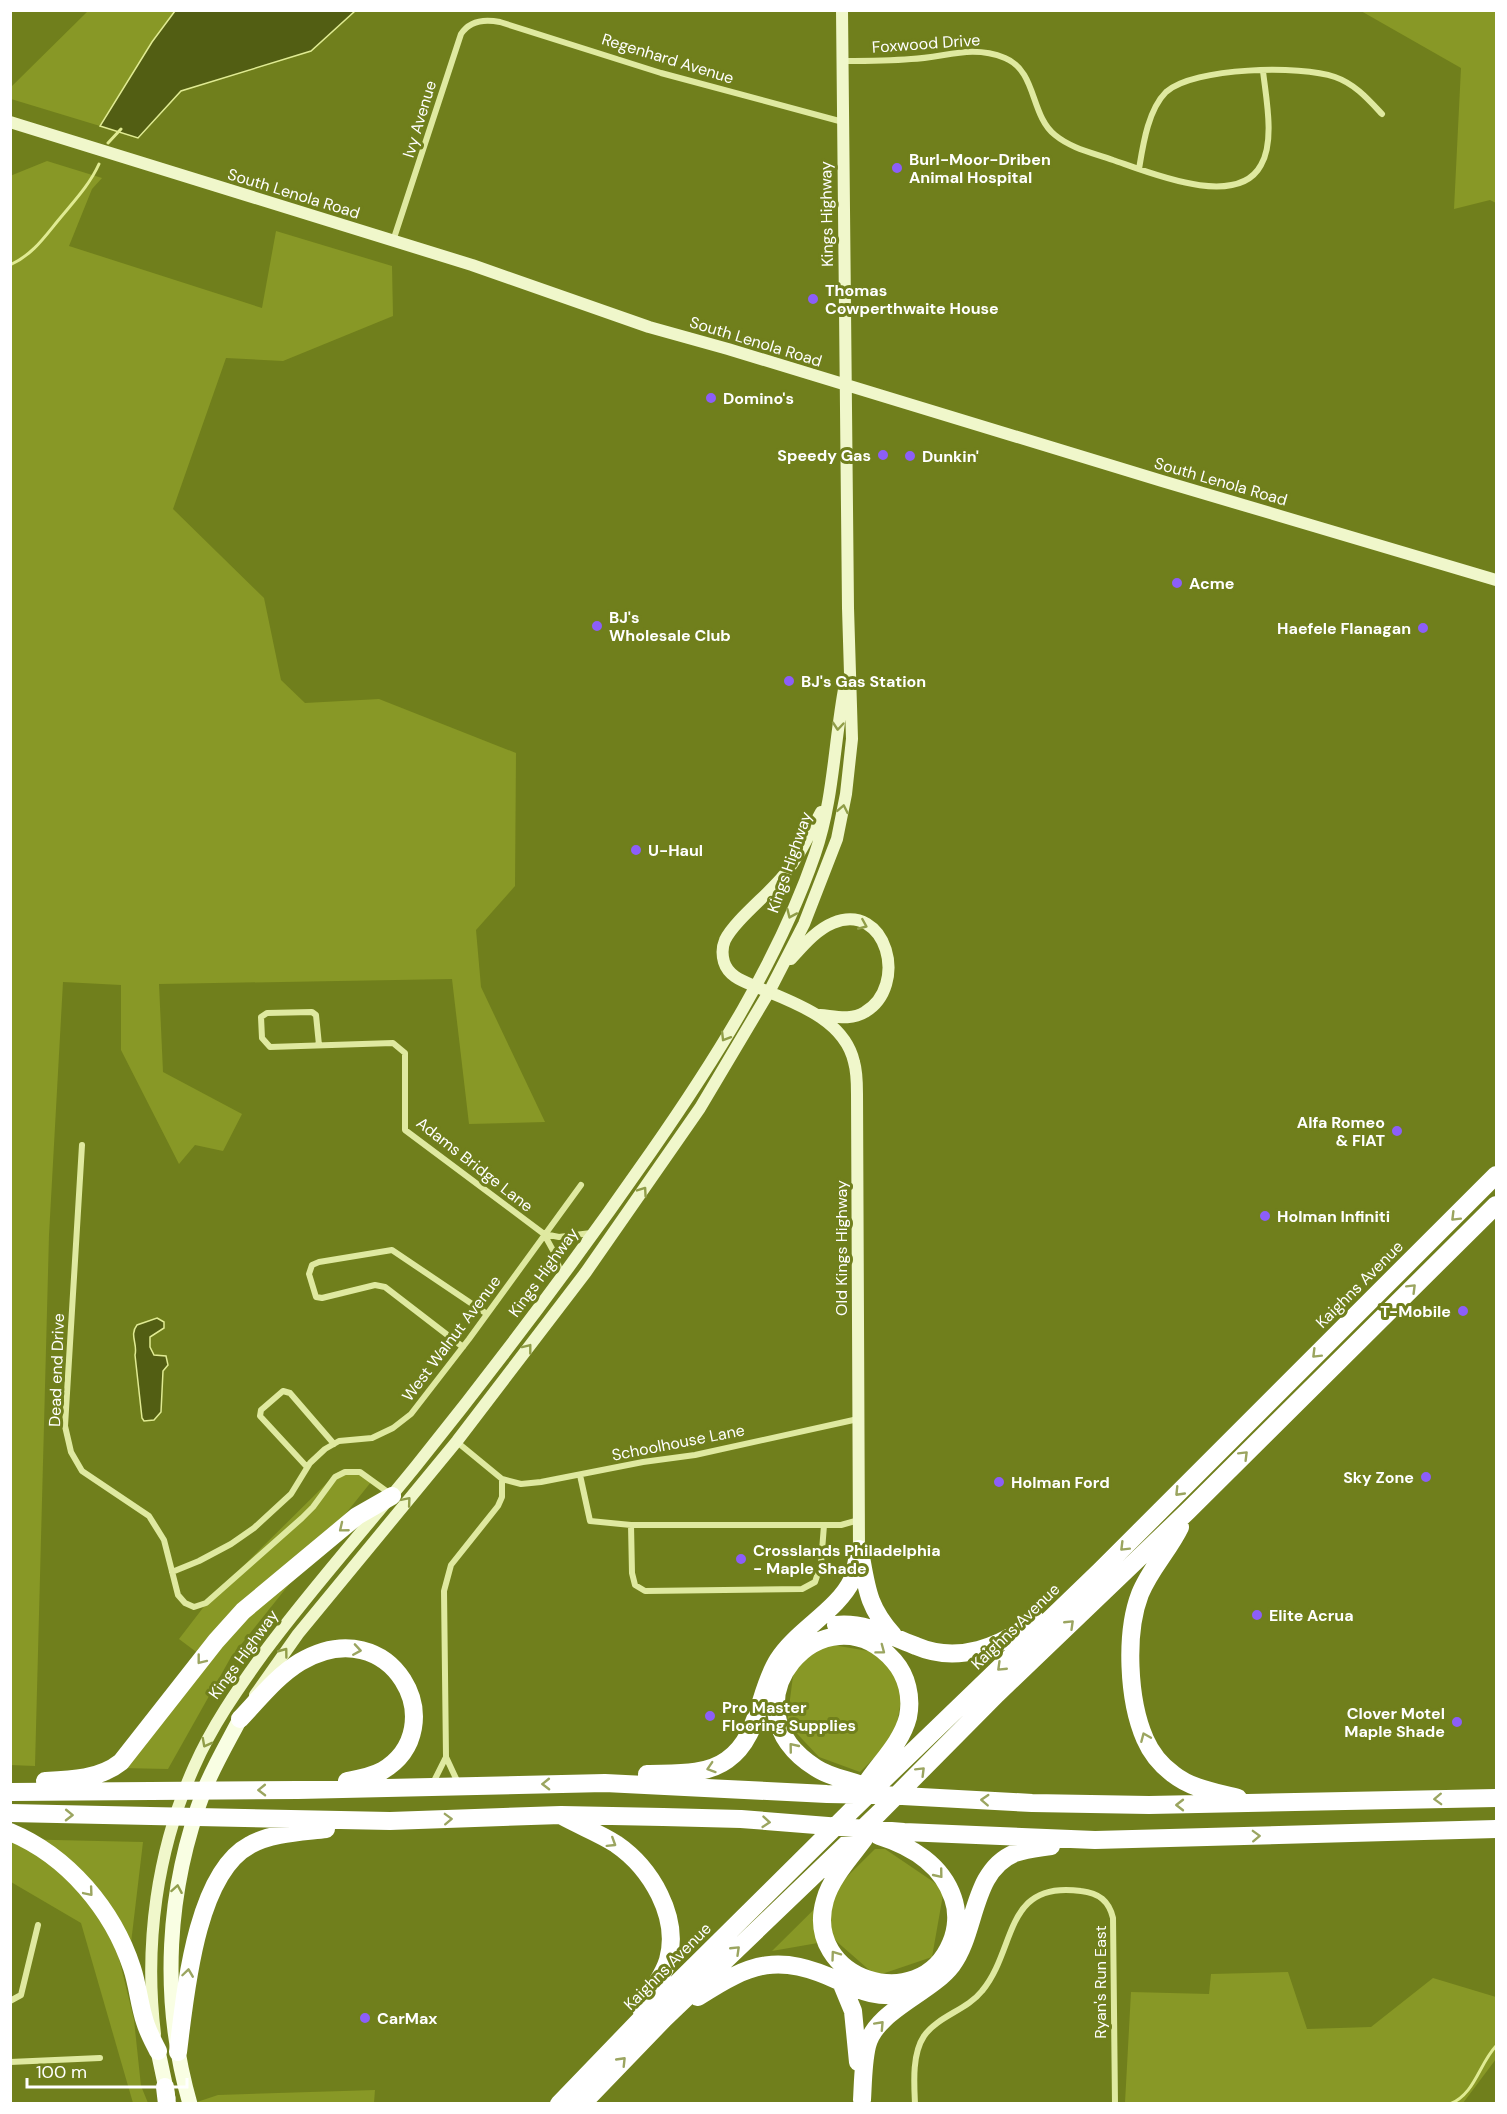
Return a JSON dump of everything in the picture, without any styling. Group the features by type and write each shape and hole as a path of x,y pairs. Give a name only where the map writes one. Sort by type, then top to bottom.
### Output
{"highway":[{"name":"Kaighns Avenue","path":"559,2103 639,2020 852,1820 1497,1175"},
{"path":"582,2103 664,2019 879,1813 997,1694 1188,1511 1497,1205"},
{"path":"10,1783 81,1778 100,1774 115,1767 126,1757 238,1616 357,1516 392,1496"},
{"path":"1188,1511 1175,1539 1149,1576 1136,1606 1131,1651 1132,1681 1138,1719 1154,1755 1181,1780 1198,1788 1263,1804"},
{"path":"859,1549 871,1604 894,1636"},
{"path":"605,1783 632,1775 704,1770 727,1761 740,1749 750,1734 775,1665 785,1650 844,1592 855,1572 859,1549"},
{"path":"798,1637 822,1628 842,1624 864,1626 936,1653 956,1654 977,1651 1018,1633 1088,1582"},
{"path":"852,1820 869,1778 900,1735 908,1719 909,1703 905,1680 898,1666 887,1653 863,1639 846,1637 819,1641 796,1655 785,1670 776,1697 780,1725 793,1748 815,1768 841,1779 866,1786 884,1795"},
{"path":"240,1719 282,1676 300,1662 323,1652 344,1648 364,1650 381,1658 394,1668 409,1691 412,1708 410,1737 401,1754 389,1766 374,1775 298,1790"},
{"path":"10,1792 298,1790 605,1783 1032,1803 1149,1805 1497,1798"},
{"path":"10,1813 390,1821 561,1815 701,1818 799,1824 852,1820 898,1836 1095,1840 1497,1829"},
{"path":"879,1813 864,1840 828,1891 823,1920 829,1946 845,1968 860,1977 886,1984 913,1979 937,1964 952,1940 956,1913 948,1885 937,1870 898,1836"},
{"path":"561,1815 606,1838 624,1851 645,1871 664,1907 671,1935 667,1963 642,2004 639,2020"},
{"path":"178,2052 193,1946 210,1897 224,1870 236,1855 250,1844 270,1838 390,1821"},
{"path":"10,1832 33,1843 56,1860 81,1882 100,1905 128,1957 137,1984 145,2022 158,2051"},
{"path":"862,2102 867,2045 873,2031 885,2019 945,1974 965,1941 984,1884 999,1864 1023,1851 1095,1840"},
{"path":"664,2019 728,1978 762,1966 783,1964 803,1967 866,1993 888,1996 930,1986"},
{"path":"841,1982 855,2019 862,2102"}],"main road":[{"name":"Kings Highway","path":"782,969 804,924 837,839 846,794 852,739 845,385 842,10"},
{"name":"South Lenola Road","path":"10,122 472,265 649,327 1497,580"},
{"name":"Kings Highway","path":"158,2051 152,1992 153,1934 157,1896 167,1847 194,1766 229,1703 268,1646 392,1496 502,1357 595,1233 701,1077 754,986 798,899 816,850 829,798 839,718 849,668"},
{"name":"Old Kings Highway","path":"829,798 801,852 786,873 725,939 722,954 727,968 735,976 831,1024 851,1051 856,1070 859,1549"},
{"path":"769,993 782,969 813,937 835,922 842,920 866,924 880,935 887,950 889,966 886,984 876,1002 864,1013 856,1016 815,1015"},
{"name":"Kings Highway","path":"190,2103 178,2052 171,2003 171,1950 177,1889 187,1846 199,1806 215,1766 263,1681 298,1634 457,1442 631,1209 717,1081 769,993"},
{"path":"158,2051 167,2098"}],"street":[{"name":"Regenhard Avenue","path":"486,21 500,22 660,73 843,122"},
{"name":"Ivy Avenue","path":"393,241 461,34 466,26 474,22 486,21"},
{"name":"Foxwood Drive","path":"842,61 912,59 971,51 983,51 1004,58 1014,62 1022,71 1041,115 1054,135 1075,147 1139,169 1204,186 1224,186 1241,182 1261,167 1266,150 1267,112 1263,71"},
{"path":"1139,169 1154,110 1159,101 1176,85 1200,76 1263,71 1312,72 1337,78 1357,89 1382,114"},
{"name":"Adams Bridge Lane","path":"319,1045 316,1015 312,1012 267,1013 261,1017 262,1038 270,1047 393,1043 400,1048 405,1053 405,1130 544,1234 555,1254 562,1278"},
{"name":"Dead end Drive","path":"82,1145 65,1426 71,1452 82,1471 149,1516 164,1540 178,1594 184,1604 194,1607 206,1603 314,1507 335,1477 345,1472 360,1472 392,1496"},
{"name":"West Walnut Avenue","path":"172,1572 223,1549 254,1528 291,1494 307,1467 325,1449 339,1441 372,1438 393,1428 411,1414 463,1347 581,1185"},
{"path":"544,1234 559,1238 595,1233"},
{"path":"463,1347 385,1287 375,1286 322,1298 316,1297 309,1274 312,1265 392,1250 487,1314"},
{"path":"307,1467 260,1416 261,1410 283,1391 290,1393 334,1444"},
{"name":"Schoolhouse Lane","path":"502,1479 521,1484 541,1482 643,1462 695,1455 859,1419"},
{"path":"457,1442 502,1479 502,1497 498,1506 456,1558 445,1584 443,1617 446,1757 459,1785"},
{"path":"580,1475 590,1521 631,1525 841,1525 859,1520"},
{"path":"631,1525 632,1574 635,1585 645,1592 802,1590 815,1582 821,1564 824,1525"},
{"path":"432,1786 446,1757"},
{"name":"Ryan's Run East","path":"915,2103 916,2062 924,2036 933,2026 971,2002 982,1992 998,1966 1018,1915 1025,1905 1045,1893 1067,1890 1098,1895 1106,1900 1111,1909 1113,1918 1115,2103"},
{"path":"10,2001 21,1995 38,1925"},
{"path":"10,2062 100,2058"}],"shaded area":[{"path":"88,11 175,11 152,42 100,126 11,99 11,87"},
{"path":"175,11 355,11 311,51 181,91 138,138 100,126 152,42"},
{"path":"1361,11 1496,11 1496,203 1490,200 1454,209 1461,68"},
{"path":"47,161 102,178 92,189 69,246 262,308 276,231 392,266 393,316 283,361 226,358 173,509 264,598 281,680 305,703 379,699 516,753 515,886 476,930 481,987 545,1122 469,1124 452,979 159,984 163,1072 242,1114 223,1151 195,1145 179,1164 121,1050 121,985 63,982 49,1235 35,1766 10,1765 10,176"},
{"path":"157,1318 164,1322 164,1328 150,1337 150,1347 154,1355 166,1356 168,1365 163,1371 161,1412 154,1420 144,1421 134,1332 137,1325"},
{"path":"361,1473 371,1482 231,1657 168,1769 121,1768 203,1657 179,1639 209,1600 335,1475"},
{"path":"827,1644 880,1653 903,1689 895,1735 860,1772 819,1757 787,1723 794,1668"},
{"path":"11,1839 143,1842 131,1943 118,1954 134,2020 141,2086 148,2103 133,2103 81,1923 11,1882"},
{"path":"875,1849 885,1849 944,1889 932,1957 876,1976 835,1940 772,1951"},
{"path":"1288,1972 1307,2029 1371,2027 1433,1978 1496,1997 1496,2059 1463,2103 1125,2103 1131,1992 1209,1994 1211,1974"},
{"path":"375,2090 374,2103 194,2103 218,2095"}],"waterway":[{"path":"108,143 121,129"},
{"path":"10,265 26,256 44,238 82,192 99,164"},
{"path":"1450,2104 1471,2086 1496,2046"}],"place":[{"name":"Burl-Moor-Driben Animal Hospital","path":"897,168"},
{"name":"Thomas Cowperthwaite House","path":"813,299"},
{"name":"Domino's","path":"711,398"},
{"name":"Speedy Gas","path":"883,455"},
{"name":"Dunkin'","path":"910,456"},
{"name":"Acme","path":"1177,583"},
{"name":"BJ's Wholesale Club","path":"597,626"},
{"name":"Haefele Flanagan","path":"1423,628"},
{"name":"BJ's Gas Station","path":"789,681"},
{"name":"U-Haul","path":"636,850"},
{"name":"Alfa Romeo & FIAT","path":"1397,1131"},
{"name":"Holman Infiniti","path":"1265,1216"},
{"name":"T-Mobile","path":"1463,1311"},
{"name":"Sky Zone","path":"1426,1477"},
{"name":"Holman Ford","path":"999,1482"},
{"name":"Crosslands Philadelphia - Maple Shade","path":"741,1559"},
{"name":"Elite Acrua","path":"1257,1615"},
{"name":"Pro Master Flooring Supplies","path":"710,1716"},
{"name":"Clover Motel Maple Shade","path":"1457,1722"},
{"name":"CarMax","path":"365,2018"}]}
